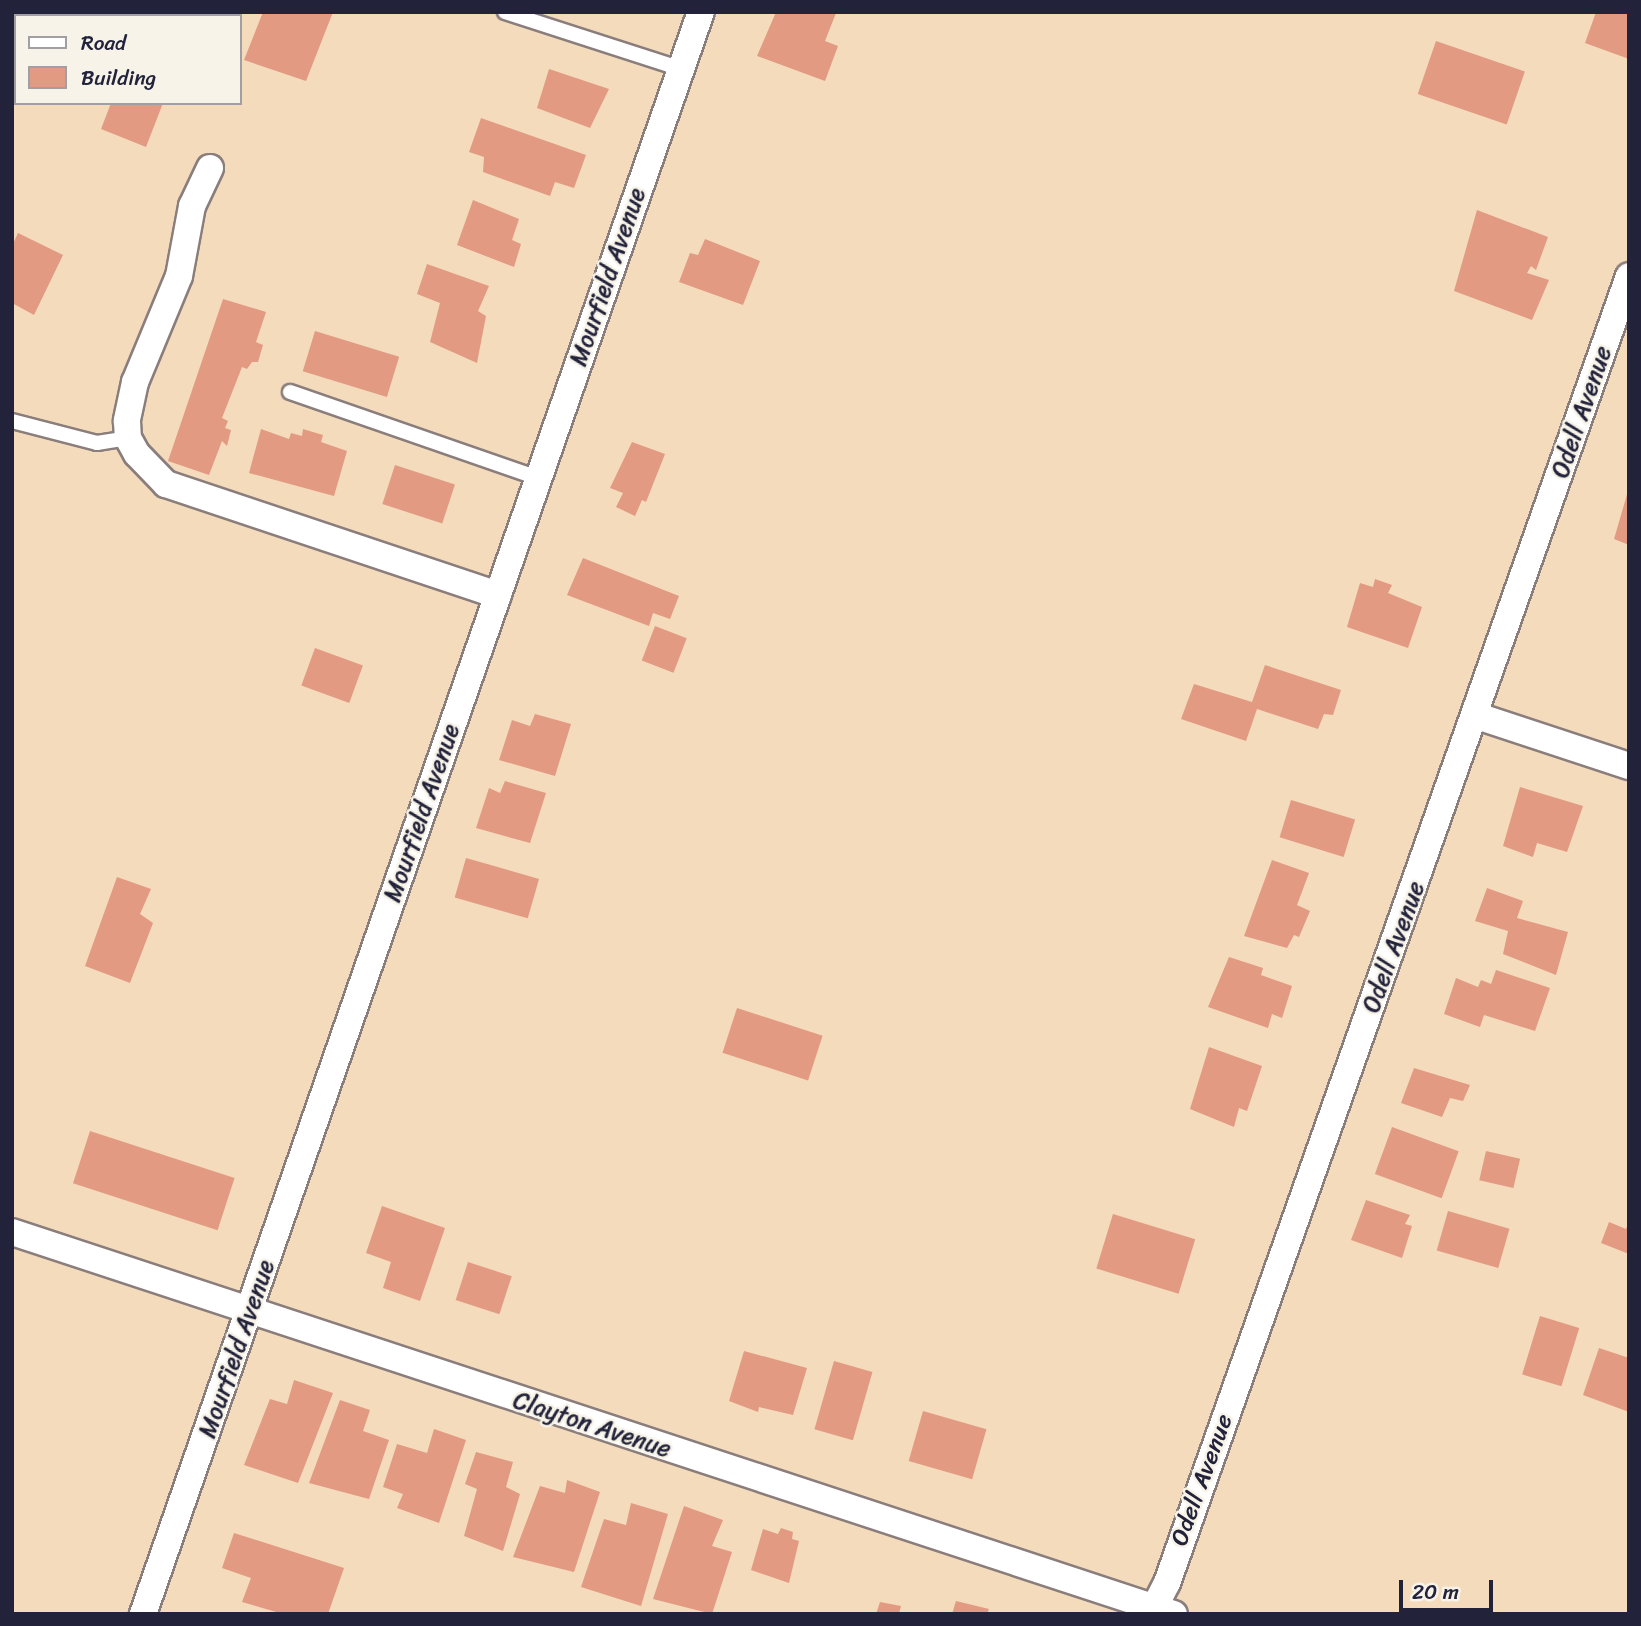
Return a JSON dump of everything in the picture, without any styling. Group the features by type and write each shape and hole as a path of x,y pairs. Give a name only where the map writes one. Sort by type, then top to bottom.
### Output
{"street":[{"name":"Mourfield Avenue","path":"143,1614 701,12"},
{"path":"209,168 192,206 179,276 135,382 128,438 166,484 498,594"},
{"name":"Odell Avenue","path":"1159,1612 1167,1583 1477,716 1629,276"},
{"path":"1477,716 1629,766"},
{"name":"Clayton Avenue","path":"12,1232 251,1308 1159,1612"}],"lane":[{"path":"505,12 681,69"},
{"path":"290,392 538,478"},
{"path":"12,421 97,443 128,438"}],"building":[{"path":"263,12 333,12 306,81 244,60"},
{"path":"776,12 836,13 825,41 838,46 825,81 757,56"},
{"path":"1596,12 1629,12 1629,59 1585,43"},
{"path":"1436,41 1525,72 1507,125 1418,94"},
{"path":"549,69 609,89 590,128 537,108"},
{"path":"110,105 162,105 146,147 101,129"},
{"path":"481,118 586,155 574,188 555,182 550,196 483,172 484,157 469,152"},
{"path":"473,200 519,219 512,240 521,244 514,267 457,245"},
{"path":"1477,210 1548,237 1536,270 1531,266 1527,273 1549,280 1532,320 1454,291"},
{"path":"18,233 63,255 34,315 12,303 12,246"},
{"path":"705,239 760,261 743,305 679,282 690,253 698,255"},
{"path":"427,264 489,286 478,311 486,316 477,363 430,342 440,303 417,294"},
{"path":"223,299 266,312 256,342 263,345 258,362 252,362 247,369 242,367 222,418 228,421 225,428 231,430 227,446 222,441 209,475 168,461"},
{"path":"315,331 399,357 387,397 303,371"},
{"path":"261,429 289,439 291,433 302,436 303,429 323,435 321,442 347,451 334,496 249,473"},
{"path":"632,442 665,454 646,502 642,500 635,516 616,507 623,493 610,488"},
{"path":"395,465 455,484 442,523 382,504"},
{"path":"1629,491 1629,545 1614,539"},
{"path":"583,558 679,596 670,619 653,613 649,626 567,595"},
{"path":"1375,579 1392,585 1388,593 1422,607 1408,648 1347,627 1360,583 1373,587"},
{"path":"655,626 687,638 673,673 642,661"},
{"path":"315,648 363,665 349,703 301,686"},
{"path":"1265,665 1341,690 1333,715 1324,714 1318,729 1257,709 1246,741 1181,719 1194,684 1252,702"},
{"path":"535,714 571,724 555,776 499,760 512,720 530,726"},
{"path":"505,781 546,793 530,843 476,828 489,788 500,793"},
{"path":"1520,787 1583,806 1567,852 1537,843 1533,857 1503,846"},
{"path":"1291,800 1355,820 1344,857 1280,837"},
{"path":"466,858 539,879 528,918 455,897"},
{"path":"1272,860 1309,873 1297,905 1310,911 1299,937 1294,935 1287,948 1244,936"},
{"path":"117,877 151,889 140,914 153,923 130,983 85,966"},
{"path":"1487,888 1523,901 1517,918 1568,932 1556,975 1503,954 1508,931 1475,921"},
{"path":"1229,957 1263,968 1261,975 1292,986 1282,1018 1272,1014 1268,1028 1208,1007"},
{"path":"1496,970 1550,988 1535,1031 1484,1015 1480,1027 1444,1014 1456,978 1478,987 1481,980 1491,984"},
{"path":"737,1008 823,1036 808,1081 722,1053"},
{"path":"1209,1047 1262,1066 1247,1111 1239,1108 1234,1127 1190,1109"},
{"path":"1414,1068 1470,1085 1463,1101 1450,1098 1442,1117 1401,1103"},
{"path":"1392,1127 1459,1151 1442,1198 1375,1174"},
{"path":"90,1131 235,1178 218,1230 73,1183"},
{"path":"1486,1151 1520,1159 1513,1188 1479,1180"},
{"path":"1366,1200 1410,1215 1405,1224 1412,1226 1402,1258 1351,1240"},
{"path":"382,1206 445,1228 420,1301 383,1288 391,1262 366,1253"},
{"path":"1448,1211 1510,1229 1498,1268 1437,1250"},
{"path":"1113,1214 1195,1239 1179,1294 1096,1269"},
{"path":"1629,1221 1629,1254 1601,1243 1609,1222 1626,1229"},
{"path":"468,1262 512,1276 499,1314 456,1300"},
{"path":"1540,1316 1579,1328 1561,1386 1522,1374"},
{"path":"1599,1348 1629,1358 1629,1412 1583,1395"},
{"path":"744,1351 807,1368 793,1415 759,1407 758,1412 729,1401"},
{"path":"834,1361 872,1372 853,1440 814,1429"},
{"path":"294,1380 333,1393 298,1483 244,1465 270,1399 287,1404"},
{"path":"340,1400 370,1410 363,1431 389,1440 369,1499 309,1483"},
{"path":"923,1411 986,1429 972,1479 909,1461"},
{"path":"434,1429 466,1440 439,1523 397,1508 403,1494 383,1487 397,1444 427,1453"},
{"path":"476,1452 513,1462 506,1487 520,1494 503,1551 464,1536 477,1489 465,1484"},
{"path":"567,1480 600,1492 574,1572 513,1557 540,1486 565,1493"},
{"path":"631,1503 668,1514 641,1606 581,1587 604,1519 626,1525"},
{"path":"684,1506 723,1520 712,1546 732,1552 712,1614 653,1599"},
{"path":"781,1528 793,1532 792,1539 799,1541 789,1583 751,1570 763,1529 778,1534"},
{"path":"234,1533 344,1568 328,1614 283,1614 242,1602 251,1578 222,1568"},
{"path":"956,1601 989,1609 987,1614 952,1614"},
{"path":"880,1602 901,1606 899,1614 876,1614"}]}
